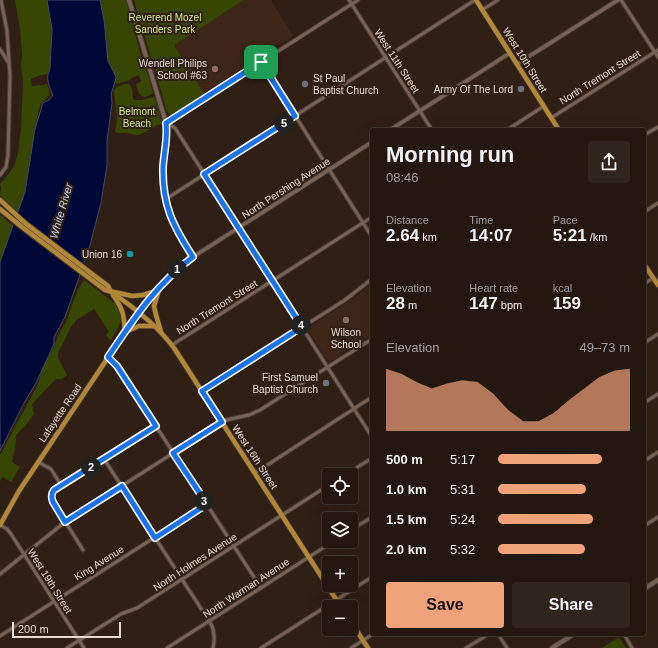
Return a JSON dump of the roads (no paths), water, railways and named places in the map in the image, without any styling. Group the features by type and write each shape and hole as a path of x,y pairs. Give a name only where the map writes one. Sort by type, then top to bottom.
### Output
{"main road":[{"path":"129,0 166,123 167,137 163,174 165,199 174,225 193,257"},
{"name":"West 10th Street","path":"476,0 558,128"},
{"name":"West 16th Street","path":"0,200 25,223 100,284 105,290 111,292 139,312 162,333 172,345 337,599"},
{"name":"West 16th Street","path":"1,210 100,284"},
{"name":"North Pershing Avenue","path":"139,312 160,286 193,257"},
{"path":"646,267 656,282"},
{"path":"160,286 154,306 162,333"},
{"path":"111,292 132,296 143,295 156,291"},
{"path":"111,292 123,311 125,332 139,326 154,326"},
{"name":"Lafayette Road","path":"0,525 38,462 139,312"},
{"path":"646,588 658,580"},
{"path":"358,633 368,648"},
{"path":"552,648 571,636"}],"street":[{"path":"0,175 6,167 8,155 10,78 6,31 1,0"},
{"name":"West 11th Street","path":"349,0 431,128"},
{"path":"166,123 358,0"},
{"path":"165,199 476,0"},
{"path":"482,10 498,0"},
{"path":"517,64 618,0"},
{"path":"621,0 656,51 658,57"},
{"path":"0,48 9,63"},
{"name":"North Tremont Street","path":"551,118 656,51"},
{"path":"393,128 510,53"},
{"path":"261,62 370,234"},
{"path":"510,128 544,106"},
{"path":"166,123 175,128 370,434"},
{"path":"646,135 658,127"},
{"name":"North Pershing Avenue","path":"193,257 370,143"},
{"path":"646,211 658,203"},
{"name":"North Tremont Street","path":"172,345 370,218"},
{"path":"202,391 351,296 370,281"},
{"path":"646,284 656,282"},
{"path":"646,342 658,334"},
{"path":"0,574 65,522 222,422 246,416 260,410 370,340"},
{"path":"108,357 117,366 261,588"},
{"path":"646,402 658,394"},
{"path":"255,472 370,398"},
{"path":"83,550 53,502 51,495 52,492 156,426"},
{"path":"646,460 658,452"},
{"path":"104,459 212,627 214,635 213,648"},
{"path":"356,468 370,459"},
{"path":"38,462 51,469 61,485"},
{"name":"North Holmes Avenue","path":"67,648 121,614 137,608 322,489"},
{"name":"King Avenue","path":"0,636 207,504"},
{"path":"646,525 658,517"},
{"path":"358,526 370,518"},
{"name":"West 19th Street","path":"0,525 9,531 25,554 84,648"},
{"name":"North Warman Avenue","path":"167,648 323,548"},
{"path":"261,648 370,578"},
{"path":"351,648 370,636"},
{"path":"466,648 486,636"},
{"path":"499,636 507,648"},
{"path":"625,636 632,648"}],"water":[{"name":"White River","path":"47,0 100,0 104,20 108,61 116,77 111,94 112,103 107,142 107,165 101,203 89,249 65,317 54,337 54,344 36,383 24,403 0,451 0,262 25,192 35,129 43,103 49,100 53,95 48,79 52,29"}],"place":[{"name":"Wendell Philips School #63","path":"215,69"},
{"name":"St Paul Baptist Church","path":"305,84"},
{"name":"Army Of The Lord","path":"521,89"},
{"name":"Union 16","path":"130,254"},
{"name":"Wilson School","path":"346,320"},
{"name":"First Samuel Baptist Church","path":"326,383"}],"park label":[{"name":"Reverend Mozel Sanders Park","path":"165,22"},
{"name":"Belmont Beach","path":"137,116"}]}
